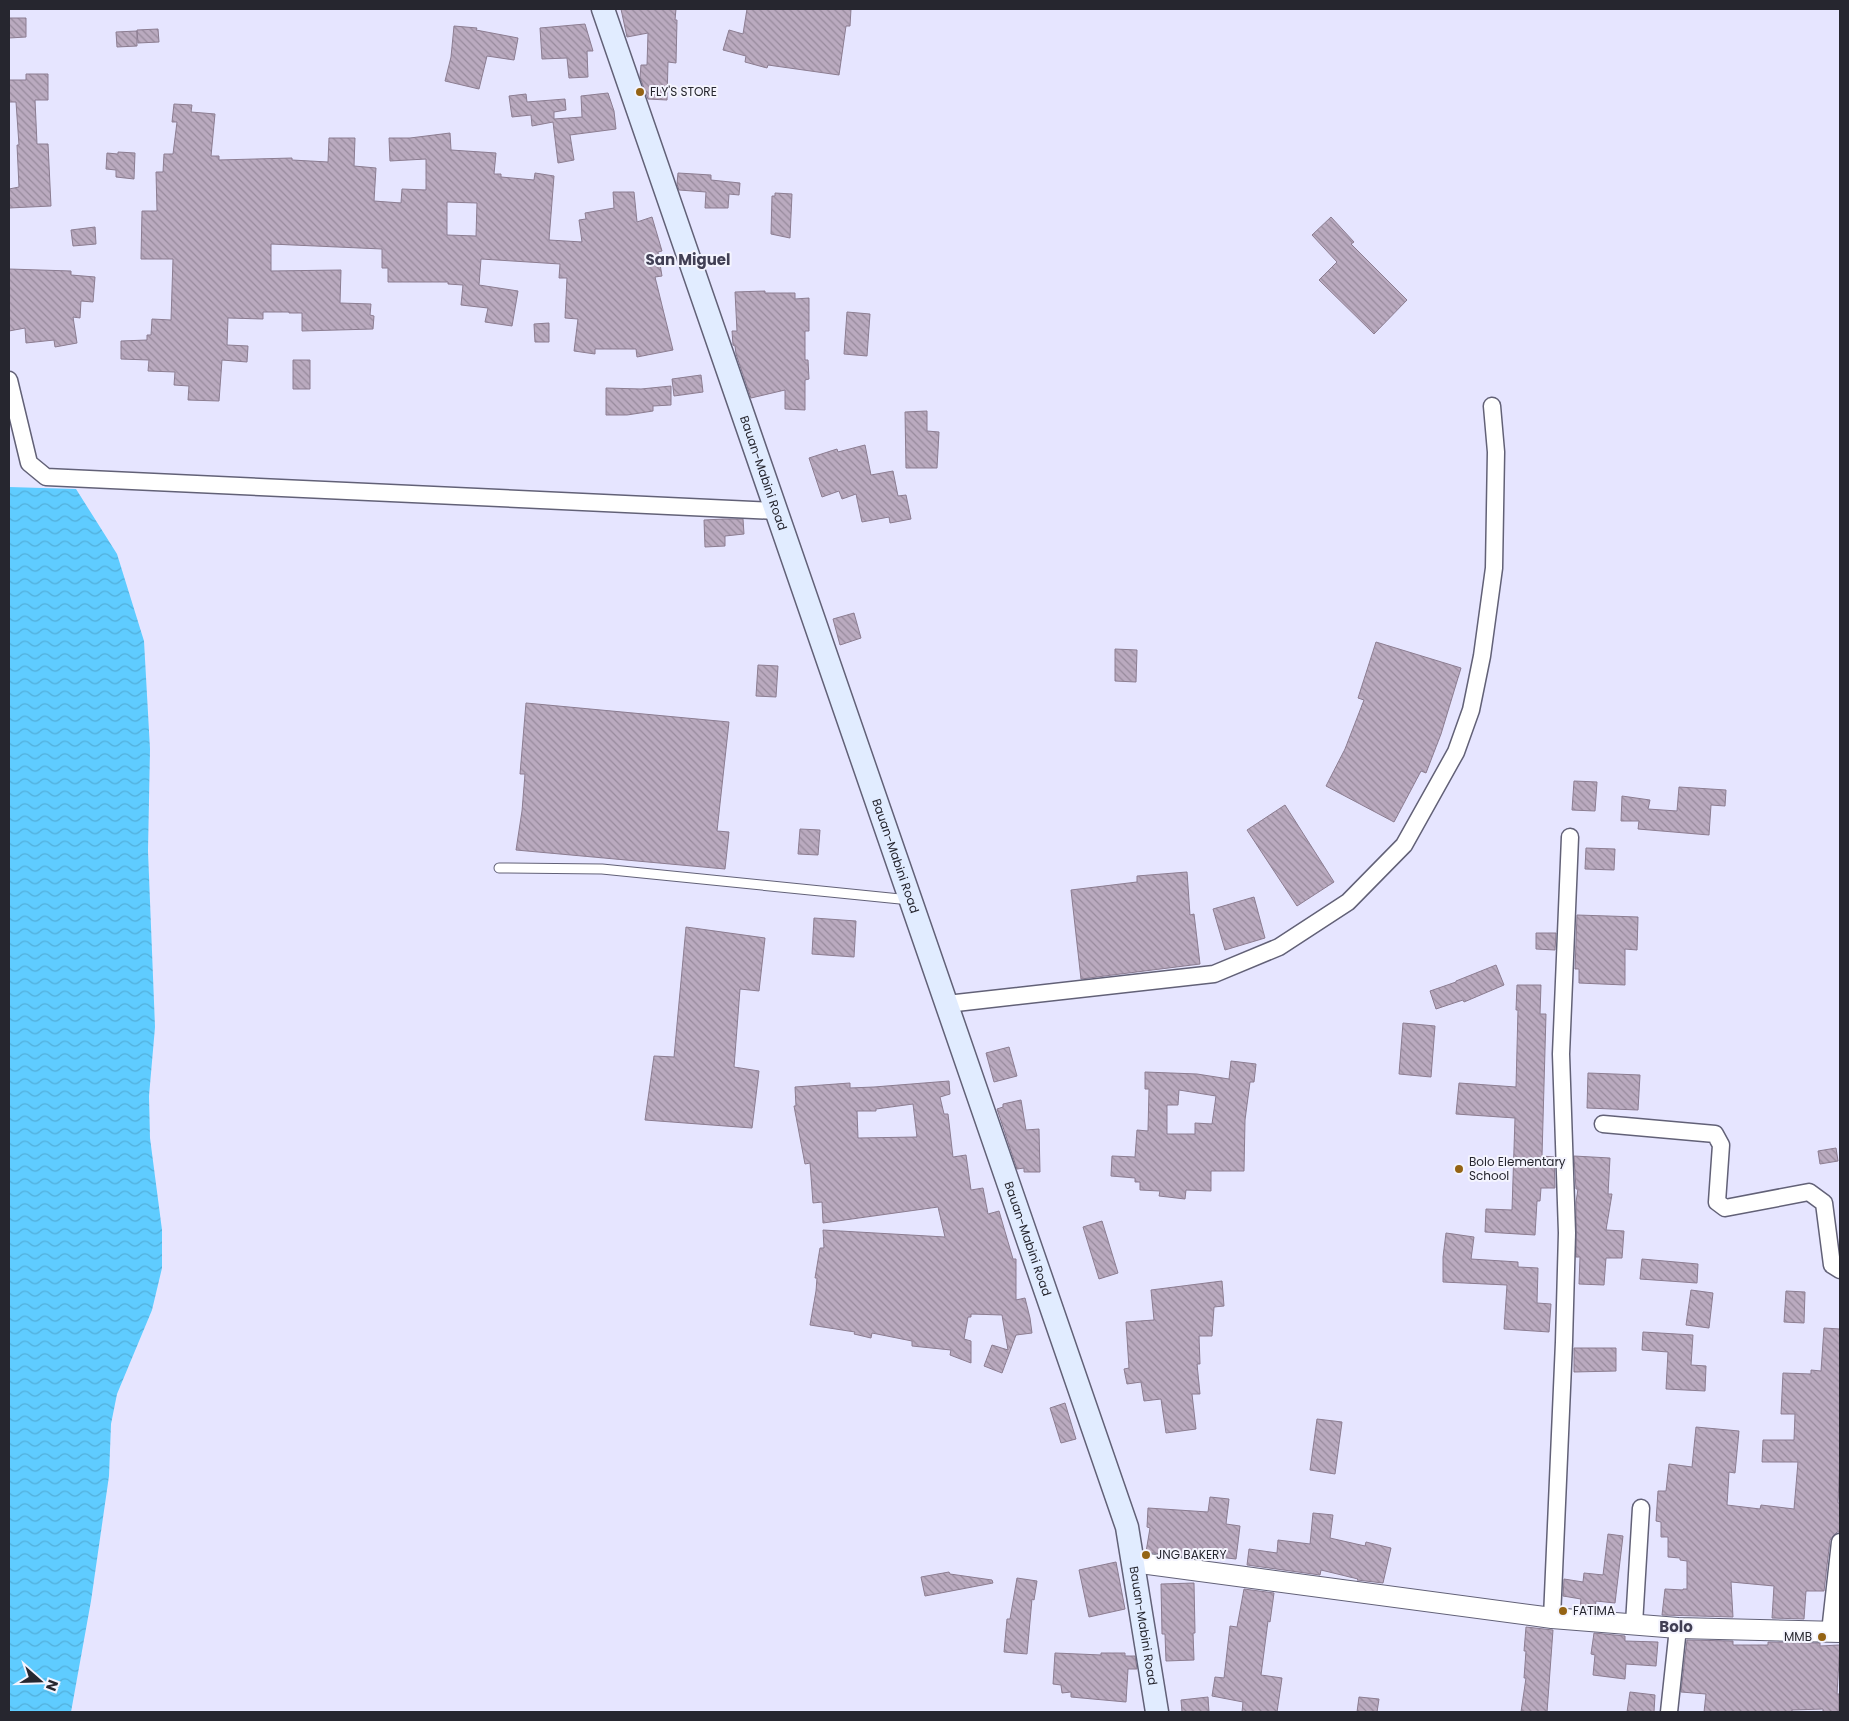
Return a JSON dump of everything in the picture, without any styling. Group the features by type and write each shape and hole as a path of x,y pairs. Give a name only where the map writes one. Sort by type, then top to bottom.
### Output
{"main road":[{"name":"Bauan-Mabini Road","path":"603,9 1127,1527 1157,1712"}],"street":[{"path":"9,380 29,463 46,478 776,511"},
{"path":"947,1004 1214,974 1279,948 1348,902 1404,845 1456,752 1472,710 1482,656 1494,568 1496,452 1492,406"},
{"path":"1552,1618 1567,1233 1561,1054 1570,836"},
{"path":"1603,1124 1715,1134 1721,1145 1717,1202 1725,1208 1810,1192 1824,1203 1832,1265 1840,1270"},
{"path":"1634,1624 1641,1508"},
{"path":"1133,1562 1552,1618 1678,1628 1835,1632 1840,1542"},
{"path":"1669,1712 1678,1628"}],"lane":[{"path":"499,868 602,869 911,900"}],"water":[{"path":"9,487 76,489 117,554 144,641 150,749 148,851 155,1027 149,1096 150,1138 162,1230 162,1268 152,1310 117,1394 111,1424 109,1476 91,1601 71,1712 9,1712"}],"building":[{"path":"621,9 676,9 676,63 668,62 667,100 648,99 640,77 641,65 647,65 648,33 627,37"},
{"path":"747,9 851,9 850,26 846,26 839,75 768,65 767,68 745,62 746,56 723,50 729,30 743,34"},
{"path":"9,18 26,18 26,37 9,38"},
{"path":"585,24 593,51 587,51 588,77 569,78 567,58 542,59 540,28"},
{"path":"454,26 477,28 476,30 518,38 514,60 487,56 479,89 445,81 451,57"},
{"path":"158,29 159,42 138,43 137,30"},
{"path":"137,31 137,46 117,47 116,32"},
{"path":"26,74 48,74 48,100 35,100 37,144 48,144 51,206 9,208 9,189 19,187 17,145 19,145 16,102 9,102 9,80 26,80"},
{"path":"608,93 614,111 616,129 570,135 574,160 558,163 553,122 532,126 531,115 512,117 509,96 526,94 527,102 565,99 566,110 554,112 554,119 582,117 581,96"},
{"path":"174,104 192,105 191,112 215,114 211,156 219,156 219,160 292,158 292,160 328,162 329,138 355,138 354,166 376,168 374,201 401,203 402,189 426,190 426,159 390,161 389,138 410,138 450,133 451,150 496,153 494,174 501,174 501,177 534,180 535,173 554,176 549,240 582,242 579,220 586,219 585,213 614,208 613,192 634,192 637,222 652,217 662,251 658,252 662,276 655,277 673,350 637,357 636,349 595,349 595,354 574,351 578,319 565,318 567,278 559,278 560,264 481,259 479,285 518,291 512,326 485,322 488,308 461,305 463,285 448,284 448,282 388,282 388,268 382,268 382,249 271,244 271,271 341,270 340,303 371,304 370,315 374,316 373,329 302,331 302,313 289,312 263,312 263,319 228,318 227,345 248,346 247,362 222,360 219,401 188,400 189,386 174,385 175,372 148,371 149,360 121,359 121,341 147,340 147,335 151,335 152,319 171,320 173,259 141,259 142,211 157,211 156,172 163,172 164,154 173,154 177,122 172,122","holes":["447,202 477,203 476,236 447,235"]},
{"path":"118,152 135,153 134,179 116,177 116,170 106,169 107,153 118,154"},
{"path":"678,173 711,175 711,180 740,183 739,195 729,194 728,208 705,208 706,192 679,190 677,184"},
{"path":"775,193 792,194 790,238 771,234 772,196 775,196"},
{"path":"1331,217 1354,242 1351,244 1407,300 1374,334 1319,280 1337,262 1312,235"},
{"path":"95,227 96,244 73,246 71,230"},
{"path":"9,269 71,271 71,275 95,277 93,302 81,301 80,318 73,317 77,343 55,347 54,340 26,343 25,328 9,331"},
{"path":"765,291 765,293 795,293 795,299 809,298 809,331 805,331 805,360 808,360 809,379 805,380 805,410 785,409 785,390 751,398 736,354 732,331 737,331 735,292"},
{"path":"847,312 870,314 867,356 844,354"},
{"path":"549,323 549,342 535,342 534,324"},
{"path":"293,360 310,360 310,389 293,389"},
{"path":"701,375 703,392 674,396 672,379"},
{"path":"671,386 671,405 653,406 653,411 627,415 606,415 606,388 641,389"},
{"path":"927,411 927,431 939,432 937,468 906,468 905,412"},
{"path":"865,445 871,475 893,471 898,496 906,495 911,519 890,523 889,517 862,522 856,494 842,499 839,491 822,497 809,458 837,449 838,452"},
{"path":"743,519 744,534 725,536 725,546 705,547 704,520"},
{"path":"854,613 861,638 840,645 833,619"},
{"path":"1376,642 1461,668 1441,734 1426,773 1421,771 1394,822 1326,786 1345,749 1364,700 1358,698"},
{"path":"1115,649 1137,650 1136,682 1115,681"},
{"path":"758,665 778,666 776,697 756,696"},
{"path":"526,703 729,722 717,831 729,832 725,869 516,850 525,774 520,774"},
{"path":"1574,781 1597,782 1595,811 1572,810"},
{"path":"1679,787 1726,790 1725,806 1711,805 1709,835 1638,829 1639,821 1621,821 1622,796 1650,800 1648,809 1677,811"},
{"path":"1285,805 1334,882 1297,906 1247,830"},
{"path":"800,829 820,830 818,855 798,854"},
{"path":"1586,848 1615,849 1614,870 1585,869"},
{"path":"1187,872 1190,915 1194,914 1200,964 1081,979 1071,890 1137,882 1137,876"},
{"path":"1254,897 1265,938 1225,950 1213,909"},
{"path":"1577,915 1638,917 1637,950 1625,949 1625,985 1579,983 1579,969 1575,969"},
{"path":"814,918 856,921 854,957 812,954"},
{"path":"686,927 765,938 759,991 740,989 734,1067 759,1071 752,1128 645,1120 654,1056 674,1057"},
{"path":"1536,933 1556,933 1555,950 1536,949"},
{"path":"1496,965 1504,985 1464,1002 1463,1000 1436,1009 1430,991"},
{"path":"1517,985 1541,985 1540,1014 1546,1014 1542,1156 1554,1157 1555,1188 1541,1188 1540,1201 1537,1201 1535,1235 1485,1232 1486,1209 1512,1210 1515,1118 1456,1114 1459,1083 1516,1087"},
{"path":"1403,1023 1435,1026 1431,1077 1399,1074"},
{"path":"1009,1047 1017,1076 994,1082 986,1053"},
{"path":"1231,1061 1256,1064 1254,1082 1250,1082 1245,1120 1244,1171 1211,1171 1211,1191 1186,1190 1185,1199 1159,1196 1160,1191 1140,1190 1140,1182 1135,1182 1135,1178 1111,1176 1112,1156 1135,1157 1137,1130 1148,1131 1149,1089 1145,1089 1145,1072 1197,1074 1229,1079","holes":["1179,1090 1216,1096 1212,1124 1195,1123 1195,1134 1167,1134 1167,1105 1178,1105"]},
{"path":"1588,1073 1640,1075 1638,1110 1587,1108"},
{"path":"949,1081 950,1094 940,1097 944,1114 948,1114 953,1157 966,1155 971,1190 983,1188 988,1214 999,1211 1013,1259 1016,1259 1016,1300 1025,1298 1030,1318 1032,1333 1016,1335 1002,1373 984,1366 992,1345 1008,1350 1002,1315 971,1314 971,1317 968,1317 964,1339 971,1341 971,1363 950,1355 951,1350 912,1346 912,1341 872,1333 871,1338 854,1334 855,1332 810,1325 816,1291 817,1278 815,1278 820,1248 824,1248 823,1230 945,1237 938,1207 823,1223 822,1202 813,1203 810,1163 805,1164 794,1106 796,1106 795,1087 850,1083 850,1088","holes":["913,1104 917,1137 858,1138 857,1111 876,1111 876,1109"]},
{"path":"1021,1100 1026,1130 1039,1129 1040,1172 1024,1172 1024,1168 1017,1169 997,1109 1003,1107 1003,1104"},
{"path":"1836,1148 1838,1161 1820,1164 1818,1151"},
{"path":"1574,1156 1610,1158 1608,1194 1612,1194 1606,1230 1624,1231 1622,1258 1606,1258 1604,1285 1579,1284 1580,1257 1576,1257 1576,1202 1578,1189 1576,1189"},
{"path":"1102,1221 1118,1273 1099,1279 1083,1227"},
{"path":"1446,1233 1474,1237 1471,1259 1518,1262 1518,1267 1538,1268 1537,1303 1551,1304 1549,1332 1504,1329 1507,1285 1443,1282 1443,1257"},
{"path":"1642,1259 1698,1264 1697,1283 1640,1279"},
{"path":"1222,1281 1224,1306 1214,1307 1212,1336 1199,1336 1200,1364 1197,1364 1200,1394 1192,1394 1196,1429 1166,1433 1161,1399 1144,1401 1141,1382 1127,1384 1124,1369 1129,1368 1126,1322 1154,1320 1151,1290"},
{"path":"1691,1290 1713,1293 1709,1328 1686,1325"},
{"path":"1786,1291 1805,1292 1804,1323 1784,1322"},
{"path":"1824,1328 1840,1329 1840,1460 1838,1503 1840,1503 1840,1532 1837,1532 1830,1540 1824,1591 1806,1591 1804,1619 1772,1618 1774,1586 1731,1582 1733,1617 1662,1615 1665,1589 1687,1589 1687,1561 1668,1557 1668,1537 1661,1537 1661,1522 1656,1521 1658,1491 1666,1491 1669,1464 1692,1467 1696,1427 1739,1431 1735,1473 1729,1472 1727,1505 1760,1509 1761,1505 1794,1509 1798,1462 1762,1462 1763,1440 1794,1440 1795,1414 1781,1414 1783,1373 1811,1374 1811,1370 1821,1371"},
{"path":"1643,1332 1693,1335 1691,1365 1706,1366 1705,1391 1666,1389 1668,1352 1642,1350"},
{"path":"1574,1348 1616,1348 1616,1371 1574,1372"},
{"path":"1065,1403 1076,1439 1061,1443 1050,1408"},
{"path":"1317,1419 1342,1422 1335,1474 1310,1470"},
{"path":"1210,1497 1229,1499 1226,1524 1240,1526 1236,1559 1200,1555 1200,1559 1146,1552 1150,1528 1147,1527 1148,1508 1208,1512"},
{"path":"1313,1513 1333,1515 1330,1538 1365,1546 1366,1542 1391,1548 1383,1583 1357,1580 1321,1570 1320,1575 1247,1565 1249,1549 1277,1553 1278,1540 1310,1544"},
{"path":"1608,1534 1623,1536 1615,1603 1596,1601 1595,1610 1580,1608 1581,1599 1563,1596 1564,1579 1583,1582 1584,1573 1603,1575"},
{"path":"1116,1562 1125,1609 1089,1617 1079,1570"},
{"path":"949,1572 950,1574 992,1580 993,1583 925,1596 921,1577"},
{"path":"1017,1578 1037,1581 1034,1600 1032,1599 1027,1654 1004,1652 1007,1619 1010,1619"},
{"path":"1194,1583 1194,1660 1166,1661 1165,1634 1162,1634 1161,1584"},
{"path":"1244,1589 1274,1593 1270,1622 1268,1621 1261,1675 1282,1678 1277,1712 1242,1712 1243,1702 1212,1696 1215,1677 1224,1678 1230,1626 1237,1627"},
{"path":"1526,1627 1553,1630 1547,1712 1521,1712 1526,1678 1524,1678 1526,1651 1524,1651"},
{"path":"1594,1633 1625,1636 1625,1641 1658,1642 1656,1666 1626,1664 1625,1679 1593,1675 1595,1655 1591,1654"},
{"path":"1687,1640 1733,1641 1733,1645 1768,1645 1768,1642 1820,1643 1820,1646 1840,1645 1837,1694 1839,1694 1839,1712 1823,1712 1823,1709 1792,1710 1792,1712 1704,1712 1706,1694 1681,1692"},
{"path":"1055,1653 1101,1655 1101,1653 1125,1653 1125,1656 1135,1656 1137,1669 1128,1669 1126,1702 1071,1697 1071,1692 1062,1693 1061,1685 1053,1684"},
{"path":"1630,1692 1655,1695 1654,1712 1627,1712"},
{"path":"1208,1697 1209,1712 1182,1712 1181,1700"},
{"path":"1359,1697 1379,1699 1377,1712 1357,1712"}],"place":[{"name":"FLY'S STORE","path":"640,92"},
{"name":"Bolo Elementary School","path":"1459,1169"},
{"name":"JNG BAKERY","path":"1146,1555"},
{"name":"FATIMA","path":"1563,1611"},
{"name":"MMB","path":"1822,1637"}],"district":[{"name":"San Miguel","path":"688,260"},
{"name":"Bolo","path":"1676,1627"}]}
